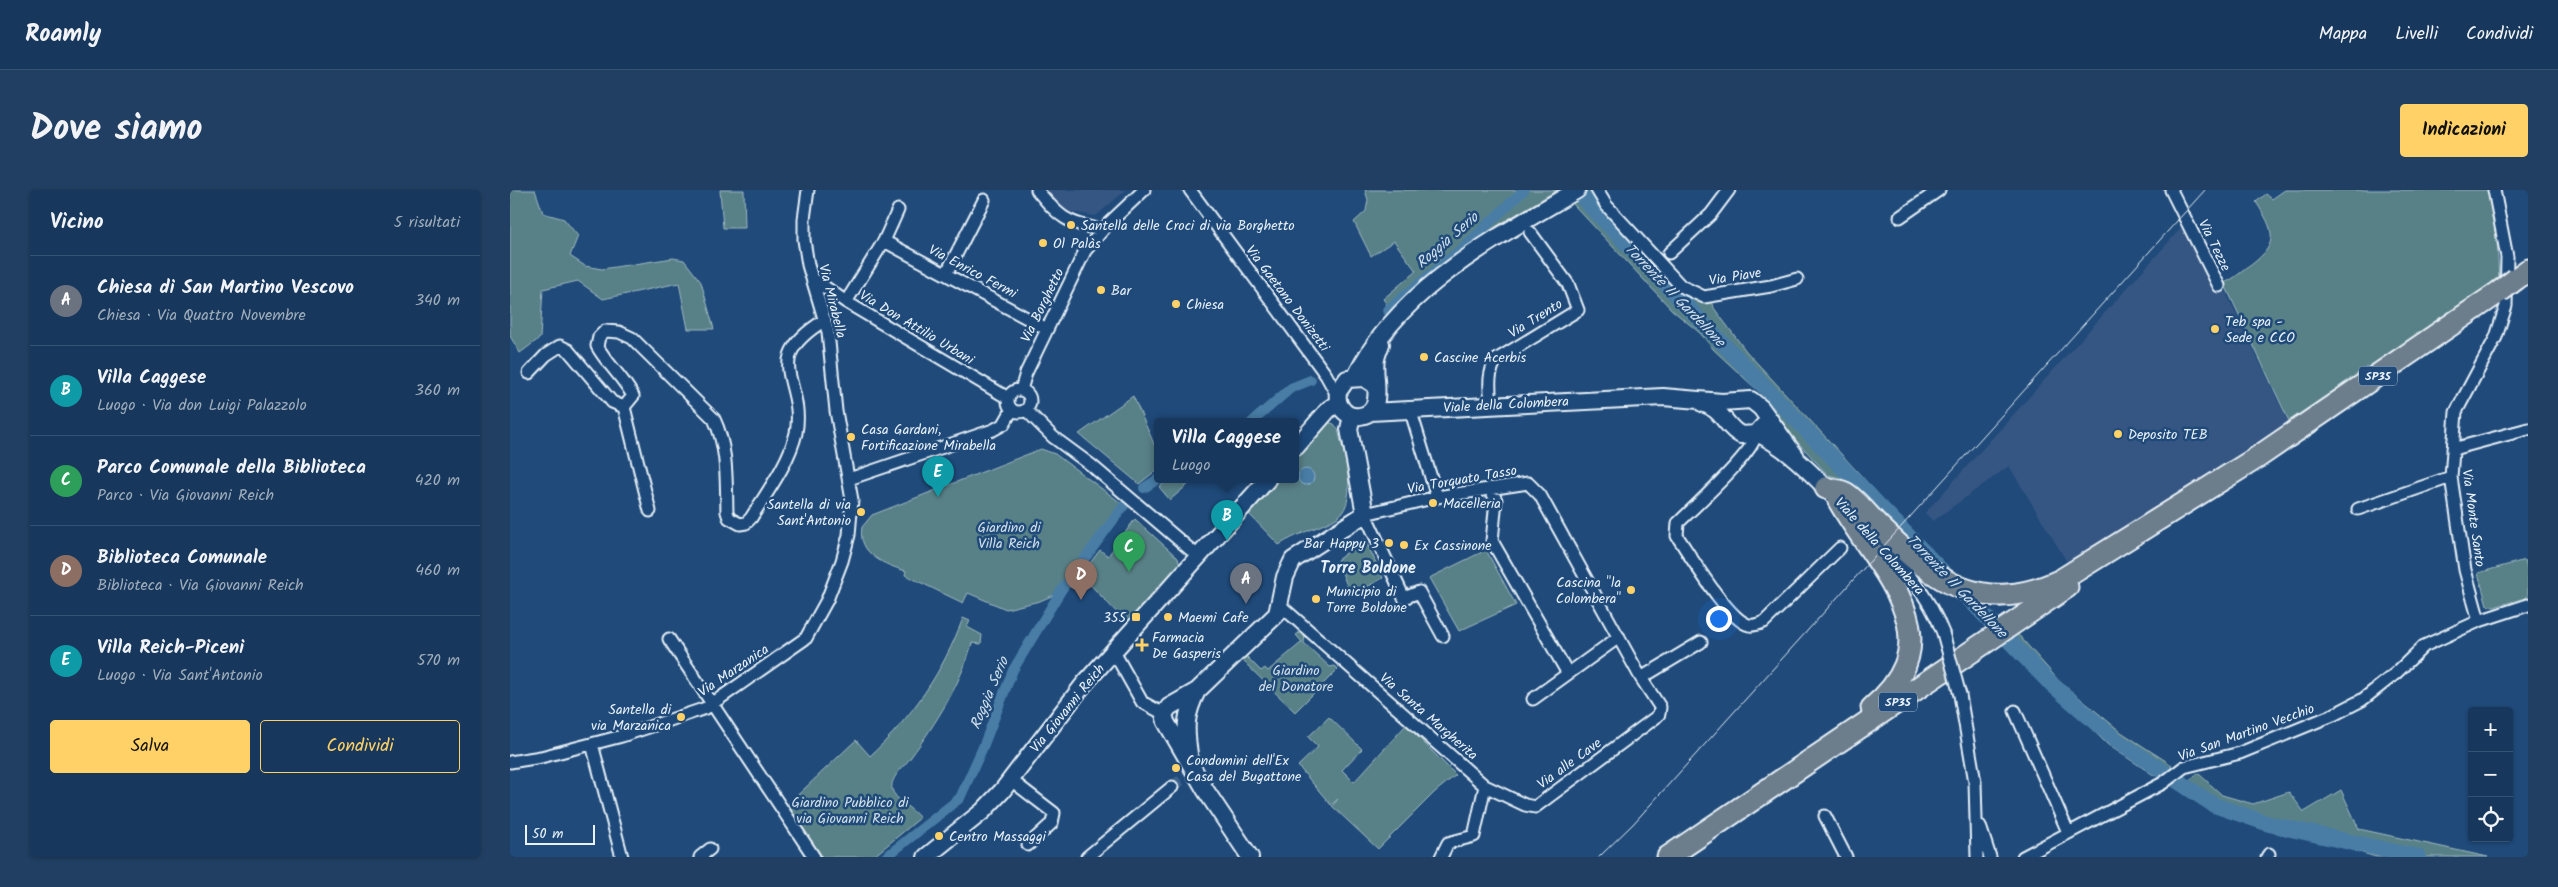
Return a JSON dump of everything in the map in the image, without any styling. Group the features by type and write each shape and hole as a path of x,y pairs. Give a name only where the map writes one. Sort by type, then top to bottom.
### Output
{"highway":[{"name":"SP35","path":"1668,857 2185,507 2512,280"},
{"path":"1802,767 1821,744 1884,698 1896,684 1908,655 1910,636 1908,617 1902,600 1891,578 1855,530 1833,494 1845,493 1917,563 1949,584 1982,594 2022,593 2061,580 2255,459"}],"street":[{"name":"Via Mirabella","path":"808,190 804,219 804,240 812,278 825,320 836,411 850,479"},
{"path":"1037,190 1058,216 1082,226 1102,230"},
{"name":"Via Gaetano Donizetti","path":"1190,190 1326,375 1338,399"},
{"name":"Via Piave","path":"1597,190 1606,205 1660,261 1681,286 1704,296 1771,286 1797,278"},
{"path":"1670,253 1711,214 1729,190"},
{"path":"1900,217 1939,190"},
{"name":"Via Tezze","path":"2171,190 2219,286"},
{"name":"Via Monte Santo","path":"2479,621 2465,570 2451,476 2456,412 2503,320 2512,280 2494,190"},
{"name":"Via Borghetto","path":"1020,390 1026,373 1082,257 1102,230 1144,192"},
{"path":"1299,444 1338,399 1340,387 1352,378 1388,326 1415,299 1464,260 1572,193"},
{"path":"946,274 984,200"},
{"path":"846,302 884,241 898,210"},
{"name":"Via Trento","path":"1491,405 1490,368 1496,360 1578,310 1568,284 1530,232"},
{"name":"Via Enrico Fermi","path":"884,241 1047,329"},
{"name":"Via Don Attilio Urbani","path":"812,278 846,302 1008,398"},
{"path":"624,407 633,396 625,382 604,359 597,346 599,337 605,331 619,332 632,338 714,419 721,434 727,512 734,522 746,522 776,476 795,436 796,410 788,368 791,352 803,336 825,320"},
{"path":"1338,399 1346,413 1352,416 1364,415 1375,406 1376,359 1388,326"},
{"path":"529,373 546,355 560,346 568,350 612,402 624,407"},
{"path":"1326,375 1364,378 1376,390"},
{"path":"1020,390 1027,393 1030,400 1026,410 1019,412 1012,410 1008,405 1008,398 1013,392 1020,390"},
{"name":"Viale della Colombera","path":"1376,390 1410,409"},
{"name":"Viale della Colombera","path":"1370,412 1663,397 1693,400 1751,400 1758,404 1796,458"},
{"name":"Viale della Colombera","path":"1693,400 1708,405 1732,428 1748,436 1756,433 1774,441 1796,458 1914,579 1931,604 1943,632 1960,695 1975,782 1978,823 1977,857"},
{"path":"1738,463 1742,449 1732,428 1730,410 1741,400"},
{"path":"624,407 650,511"},
{"path":"1410,409 1437,498"},
{"path":"850,479 993,430 1004,424 1012,410"},
{"path":"1026,410 1053,438 1092,465 1201,554"},
{"path":"1764,414 1763,425 1756,433 1755,442 1738,463 1678,523 1676,529 1677,536 1707,581 1739,620 1747,625 1756,625 1764,622 1840,548"},
{"path":"1352,416 1349,428 1365,514 1404,598 1419,592 1443,636"},
{"path":"2453,449 2528,429"},
{"path":"2358,509 2451,476"},
{"name":"Via Marzanica","path":"510,762 541,757 622,736 711,705 806,638 827,600 842,561 851,524 852,500 850,479"},
{"name":"Via Giovanni Reich","path":"926,857 983,811 1010,780 1078,691 1264,483"},
{"name":"Via Torquato Tasso","path":"1365,514 1490,488 1523,483 1533,485 1641,678 1660,707"},
{"path":"1490,488 1496,500 1492,541 1567,672"},
{"path":"1176,716 1197,691 1277,614 1281,606 1285,577 1293,560 1365,514"},
{"name":"Via San Martino Vecchio","path":"2023,857 2163,783 2184,767 2240,753 2332,715 2362,700 2395,674 2424,646 2479,621 2528,605"},
{"name":"Via Santa Margherita","path":"1281,606 1485,786"},
{"path":"1532,699 1567,672 1619,637"},
{"path":"669,639 711,705 814,857"},
{"path":"1641,678 1701,642"},
{"path":"1114,652 1142,702 1176,716"},
{"name":"Via alle Cave","path":"1485,786 1525,805 1535,807 1655,718 1659,714 1660,707"},
{"path":"2015,711 2068,832"},
{"path":"1176,716 1191,770 1250,857"},
{"path":"592,744 622,857"},
{"path":"1010,780 1054,814 1052,823 1028,845"},
{"path":"1441,857 1448,843 1474,836 1485,786"},
{"path":"1087,857 1172,787"},
{"path":"1825,816 1846,857"},
{"name":"Viale della Colombera","path":"1978,823 1985,837 1987,852 1990,857"},
{"path":"700,857 710,849"}],"shaded area":[{"path":"1047,190 1126,190 1096,216 1064,211"},
{"name":"Deposito TEB","path":"2182,227 2214,291 2223,287 2289,423 2070,567 2009,466 1933,521 1925,513"},
{"path":"1303,470 1309,470 1313,474 1313,480 1309,484 1303,484 1299,480 1299,474"}],"green space":[{"path":"510,190 535,190 543,213 564,219 578,236 570,256 585,266 602,269 673,258 684,260 701,282 714,329 688,329 679,283 603,299 578,281 543,289 540,338 520,353 510,336"},
{"path":"720,190 744,190 745,228 723,228"},
{"path":"1365,190 1557,190 1487,232 1391,310 1383,299 1416,271 1394,241 1371,256 1354,222 1366,211 1368,200"},
{"path":"2285,190 2488,190 2497,240 2499,281 2289,421 2224,283 2251,265 2267,250 2271,236 2270,228 2256,202 2266,194 2272,199"},
{"path":"1590,191 1685,290 1712,299 1714,308 1746,351 1903,521 1896,529 1845,479 1828,475 1793,437 1769,401 1714,350 1700,333 1672,310 1572,203"},
{"path":"1133,396 1154,444 1154,472 1139,484 1079,434"},
{"path":"1327,422 1334,424 1338,429 1346,465 1349,491 1347,503 1342,513 1333,520 1279,545 1248,513 1273,483 1299,483 1299,453"},
{"name":"Giardino di Villa Reich","path":"1041,449 1055,454 1121,503 1056,594 1040,601 1006,609 968,593 963,603 905,575 906,571 882,562 868,551 864,544 862,527 872,515"},
{"path":"1164,483 1190,483 1170,500 1159,487"},
{"path":"1135,519 1178,558 1180,567 1130,621 1124,620 1081,575 1100,550 1108,556"},
{"path":"1365,539 1383,578 1351,596 1337,560"},
{"path":"1486,550 1516,605 1459,631 1429,578"},
{"path":"2525,560 2528,571 2528,597 2494,607 2487,605 2478,573"},
{"name":"Giardino Pubblico di via Giovanni Reich","path":"963,618 970,621 967,627 982,635 981,644 972,643 947,703 893,780 893,793 920,818 873,857 822,857 786,806 856,740 870,756 885,741 925,693 946,657"},
{"name":"Giardino del Donatore","path":"1302,631 1305,634 1304,643 1330,667 1335,666 1338,669 1295,712 1241,659 1245,655 1261,671 1265,668 1268,671 1302,642 1296,635"},
{"path":"2016,632 2059,681 2121,732 2172,765 2155,776 2108,745 2003,642"},
{"path":"1329,717 1362,749 1342,770 1354,782 1406,725 1456,775 1435,792 1378,849 1332,806 1338,799 1331,805 1298,766 1318,747 1308,737"},
{"path":"2198,773 2222,795 2253,804 2289,792 2304,812 2341,790 2359,829 2488,857 2376,857 2225,812 2179,788"}],"waterway":[{"name":"Roggia Serio","path":"1387,310 1466,245 1524,190"},
{"name":"Torrente Il Gardellone","path":"1575,190 2048,681 2117,741 2214,805 2269,824 2418,857"},
{"name":"Roggia Serio","path":"1257,418 1291,388 1311,380"},
{"name":"Roggia Serio","path":"1144,488 1154,482"},
{"name":"Roggia Serio","path":"886,857 960,798 983,747 1013,670 1062,589 1126,503"}],"tunnel":[{"path":"1172,787 1188,775"}],"tram line":[{"path":"1599,857 1633,824 2205,190"}],"place":[{"name":"Santella delle Croci di via Borghetto","path":"1071,225"},
{"name":"Ol Palàs","path":"1043,243"},
{"name":"Bar","path":"1101,290"},
{"name":"Chiesa","path":"1176,304"},
{"name":"Teb spa - Sede e CCO","path":"2215,329"},
{"name":"Cascine Acerbis","path":"1424,357"},
{"name":"Deposito TEB","path":"2118,434"},
{"name":"Casa Gardani, Fortificazione Mirabella","path":"851,437"},
{"name":"Villa Reich-Piceni","path":"938,497"},
{"name":"Macelleria","path":"1433,503"},
{"name":"Santella di via Sant'Antonio","path":"861,512"},
{"name":"Villa Caggese","path":"1227,541"},
{"name":"Bar Happy 3","path":"1389,543"},
{"name":"Ex Cassinone","path":"1404,545"},
{"name":"Parco Comunale della Biblioteca","path":"1129,572"},
{"name":"Cascina \"la Colombera\"","path":"1631,590"},
{"name":"Municipio di Torre Boldone","path":"1316,599"},
{"name":"Biblioteca Comunale","path":"1081,600"},
{"name":"Chiesa di San Martino Vescovo","path":"1246,604"},
{"name":"355","path":"1136,617"},
{"name":"Maemi Cafe","path":"1168,617"},
{"name":"Farmacia De Gasperis","path":"1142,645"},
{"name":"Santella di via Marzanica","path":"681,717"},
{"name":"Condomini dell'Ex Casa del Bugattone","path":"1176,768"},
{"name":"Centro Massaggi","path":"939,836"}],"district":[{"name":"Torre Boldone","path":"1368,567"}]}
